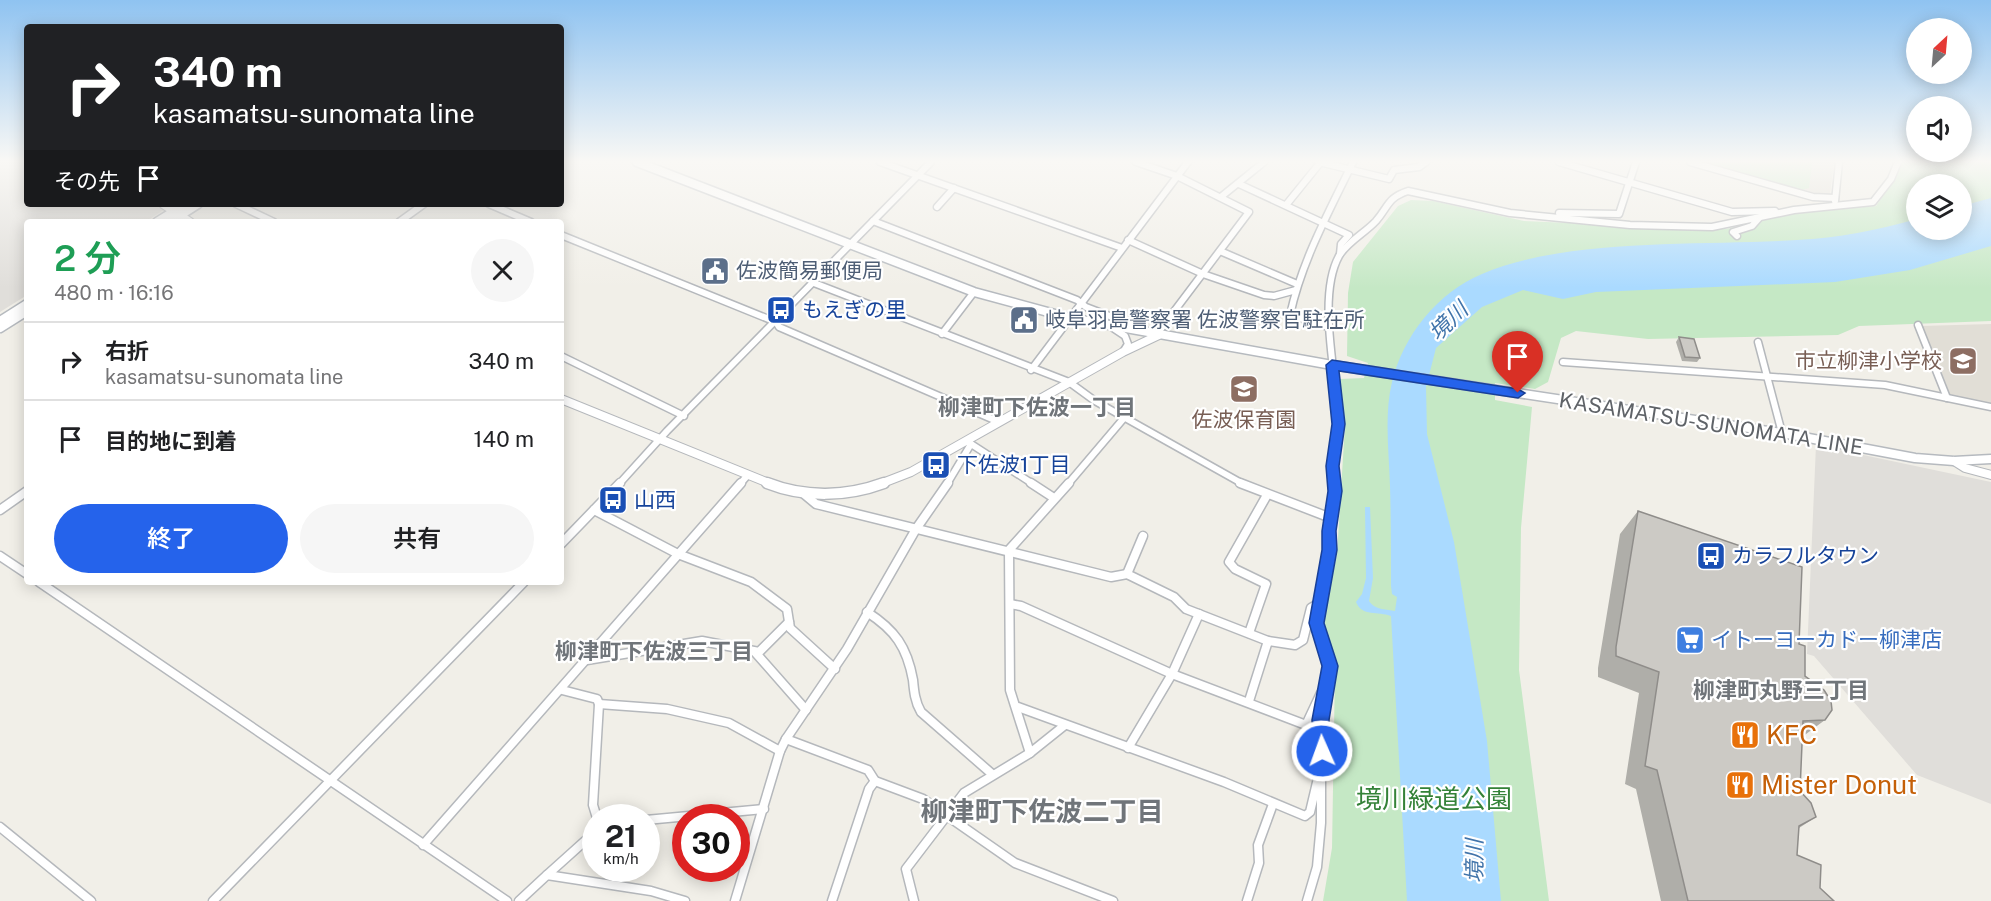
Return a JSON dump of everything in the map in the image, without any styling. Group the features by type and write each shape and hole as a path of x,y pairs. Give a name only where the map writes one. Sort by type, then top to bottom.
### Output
{"main road":[{"name":"KASAMATSU-SUNOMATA LINE","path":"745,204 974,292 1112,327 1348,368 1782,433 1915,458 1953,461 1991,459"},
{"path":"172,219 183,207"},
{"path":"164,219 191,207"},
{"path":"0,321 24,306"},
{"path":"0,328 24,313"}],"street":[{"path":"564,541 890,204"},
{"path":"999,204 1122,248"},
{"path":"1032,370 1156,204"},
{"path":"564,400 747,476 804,494 835,496 874,488 969,442 999,422 1123,352 1159,335 1249,212 1236,204"},
{"path":"1328,327 1290,315 1296,287 1334,204"},
{"path":"1340,254 1376,220 1387,204"},
{"path":"1476,204 1510,213 1630,225 1712,227 1781,212"},
{"path":"1546,215 1618,214 1622,204"},
{"path":"1704,204 1732,212 1781,212 1863,204"},
{"path":"1286,205 1348,235 1341,244 1340,254 1333,271 1328,327 1334,357 1332,365 1339,424 1332,466 1335,491 1330,518 1329,550 1317,623 1330,666 1321,720 1323,776 1317,867 1307,901"},
{"path":"168,207 186,219"},
{"path":"242,207 268,219"},
{"path":"403,219 420,207"},
{"path":"496,207 524,219"},
{"path":"1737,236 1733,232 1752,226 1760,220 1759,218"},
{"path":"873,221 1159,335"},
{"path":"564,236 776,322 779,327 999,422"},
{"path":"1128,240 1203,274 1264,295 1274,296 1296,287"},
{"path":"1220,251 1296,287"},
{"path":"814,283 1032,370 1070,382 1124,418 1214,470 1267,495 1330,518"},
{"path":"942,334 974,292"},
{"path":"1918,325 1947,398"},
{"path":"1112,327 1124,333 1128,339 1123,352"},
{"path":"1758,342 1782,433"},
{"path":"564,357 684,416"},
{"path":"1563,363 1885,385 1991,406"},
{"path":"1030,753 1018,707 1010,690 1009,550 1118,428 1124,418"},
{"path":"969,442 1054,498"},
{"path":"735,901 780,751 786,739 835,669 969,442"},
{"path":"1953,461 1965,468 1991,475"},
{"path":"423,845 562,690 747,476"},
{"path":"0,510 24,493"},
{"path":"804,494 816,504 916,529 1009,550 1111,577 1127,574 1174,597 1186,609 1268,641 1295,645 1303,640 1311,608 1321,602"},
{"path":"1249,633 1266,584 1235,569 1229,562 1267,495"},
{"path":"594,510 678,554 751,582 787,609 790,628 835,669"},
{"path":"1127,574 1143,536"},
{"path":"0,556 24,572"},
{"path":"43,585 329,782 507,901"},
{"path":"219,899 329,782 521,585"},
{"path":"1011,604 1172,674 1249,701 1306,725 1321,693 1327,692"},
{"path":"867,612 896,631 904,642 917,705 921,712 931,718 992,774"},
{"path":"1128,748 1172,674 1199,614"},
{"path":"587,660 702,641 759,652 789,622"},
{"path":"1249,701 1268,641"},
{"path":"755,652 806,710"},
{"path":"562,690 597,699 599,704 593,804"},
{"path":"599,704 667,709 729,723 780,751"},
{"path":"1018,707 1224,782 1305,816 1310,812 1319,774 1323,776"},
{"path":"914,901 906,869 964,793 1030,753 1065,725"},
{"path":"786,739 868,770 875,781 923,799 947,813 987,846 1015,863 1113,901"},
{"path":"832,901 869,789 875,781"},
{"path":"1247,901 1259,862 1258,845 1273,804"},
{"path":"660,819 764,809"},
{"path":"0,827 91,901"},
{"path":"519,901 582,844"},
{"path":"547,875 662,893 685,901"}],"shaded area":[{"path":"0,204 24,204 24,207 168,207 150,219 24,219 24,297 0,312"},
{"name":"市立柳津小学校","path":"1991,324 1991,404 1948,395 1921,326"},
{"path":"1816,445 1991,482 1991,804 1917,775 1814,656 1807,654"}],"green space":[{"name":"境川緑道公園","path":"1402,204 1447,204 1524,221 1708,229 1726,229 1794,213 1877,204 1906,204 1906,240 1972,240 1972,204 1991,204 1991,321 1859,326 1838,335 1648,339 1576,331 1561,338 1548,382 1535,389 1495,383 1495,400 1532,407 1521,528 1519,670 1549,901 1323,901 1332,848 1335,670 1323,617 1337,555 1345,425 1340,379 1364,378 1368,363 1347,356 1348,293 1353,262 1398,206"}],"water":[{"name":"境川","path":"1972,204 1991,204 1991,246 1910,270 1835,282 1596,292 1563,299 1523,290 1482,307 1436,348 1426,387 1427,434 1454,542 1487,741 1501,901 1407,901 1391,616 1366,612 1356,602 1362,594 1366,578 1365,507 1370,507 1373,578 1369,601 1378,608 1395,611 1397,597 1392,594 1391,586 1388,407 1397,365 1414,332 1437,304 1451,292 1482,274 1517,262 1555,254 1636,245 1812,239 1906,222 1906,240 1972,240"}],"building":[{"path":"1019,308 1036,310 1030,317 1014,314"},
{"path":"1679,337 1694,339 1700,358 1685,357"},
{"path":"1638,511 1802,567 1799,644 1805,646 1805,676 1824,690 1831,701 1832,710 1825,720 1803,721 1800,791 1811,803 1816,817 1799,826 1797,855 1821,865 1820,888 1834,901 1688,901 1657,770 1645,766 1659,672 1616,656"}],"place":[{"name":"佐波簡易郵便局","path":"715,271"},
{"name":"もえぎの里","path":"781,310"},
{"name":"岐阜羽島警察署 佐波警察官駐在所","path":"1024,320"},
{"name":"市立柳津小学校","path":"1963,361"},
{"name":"佐波保育園","path":"1244,389"},
{"name":"下佐波1丁目","path":"936,465"},
{"name":"山西","path":"613,500"},
{"name":"カラフルタウン","path":"1711,556"},
{"name":"イトーヨーカドー柳津店","path":"1690,640"},
{"name":"KFC","path":"1745,735"},
{"name":"Mister Donut","path":"1740,785"}],"district":[{"name":"柳津町下佐波一丁目","path":"1037,407"},
{"name":"柳津町下佐波三丁目","path":"654,651"},
{"name":"柳津町丸野三丁目","path":"1781,690"},
{"name":"柳津町下佐波二丁目","path":"1042,812"}],"route":[{"path":"1322,751 1321,720 1330,666 1317,623 1329,550 1330,518 1335,491 1332,466 1339,424 1332,365 1518,393"}]}
